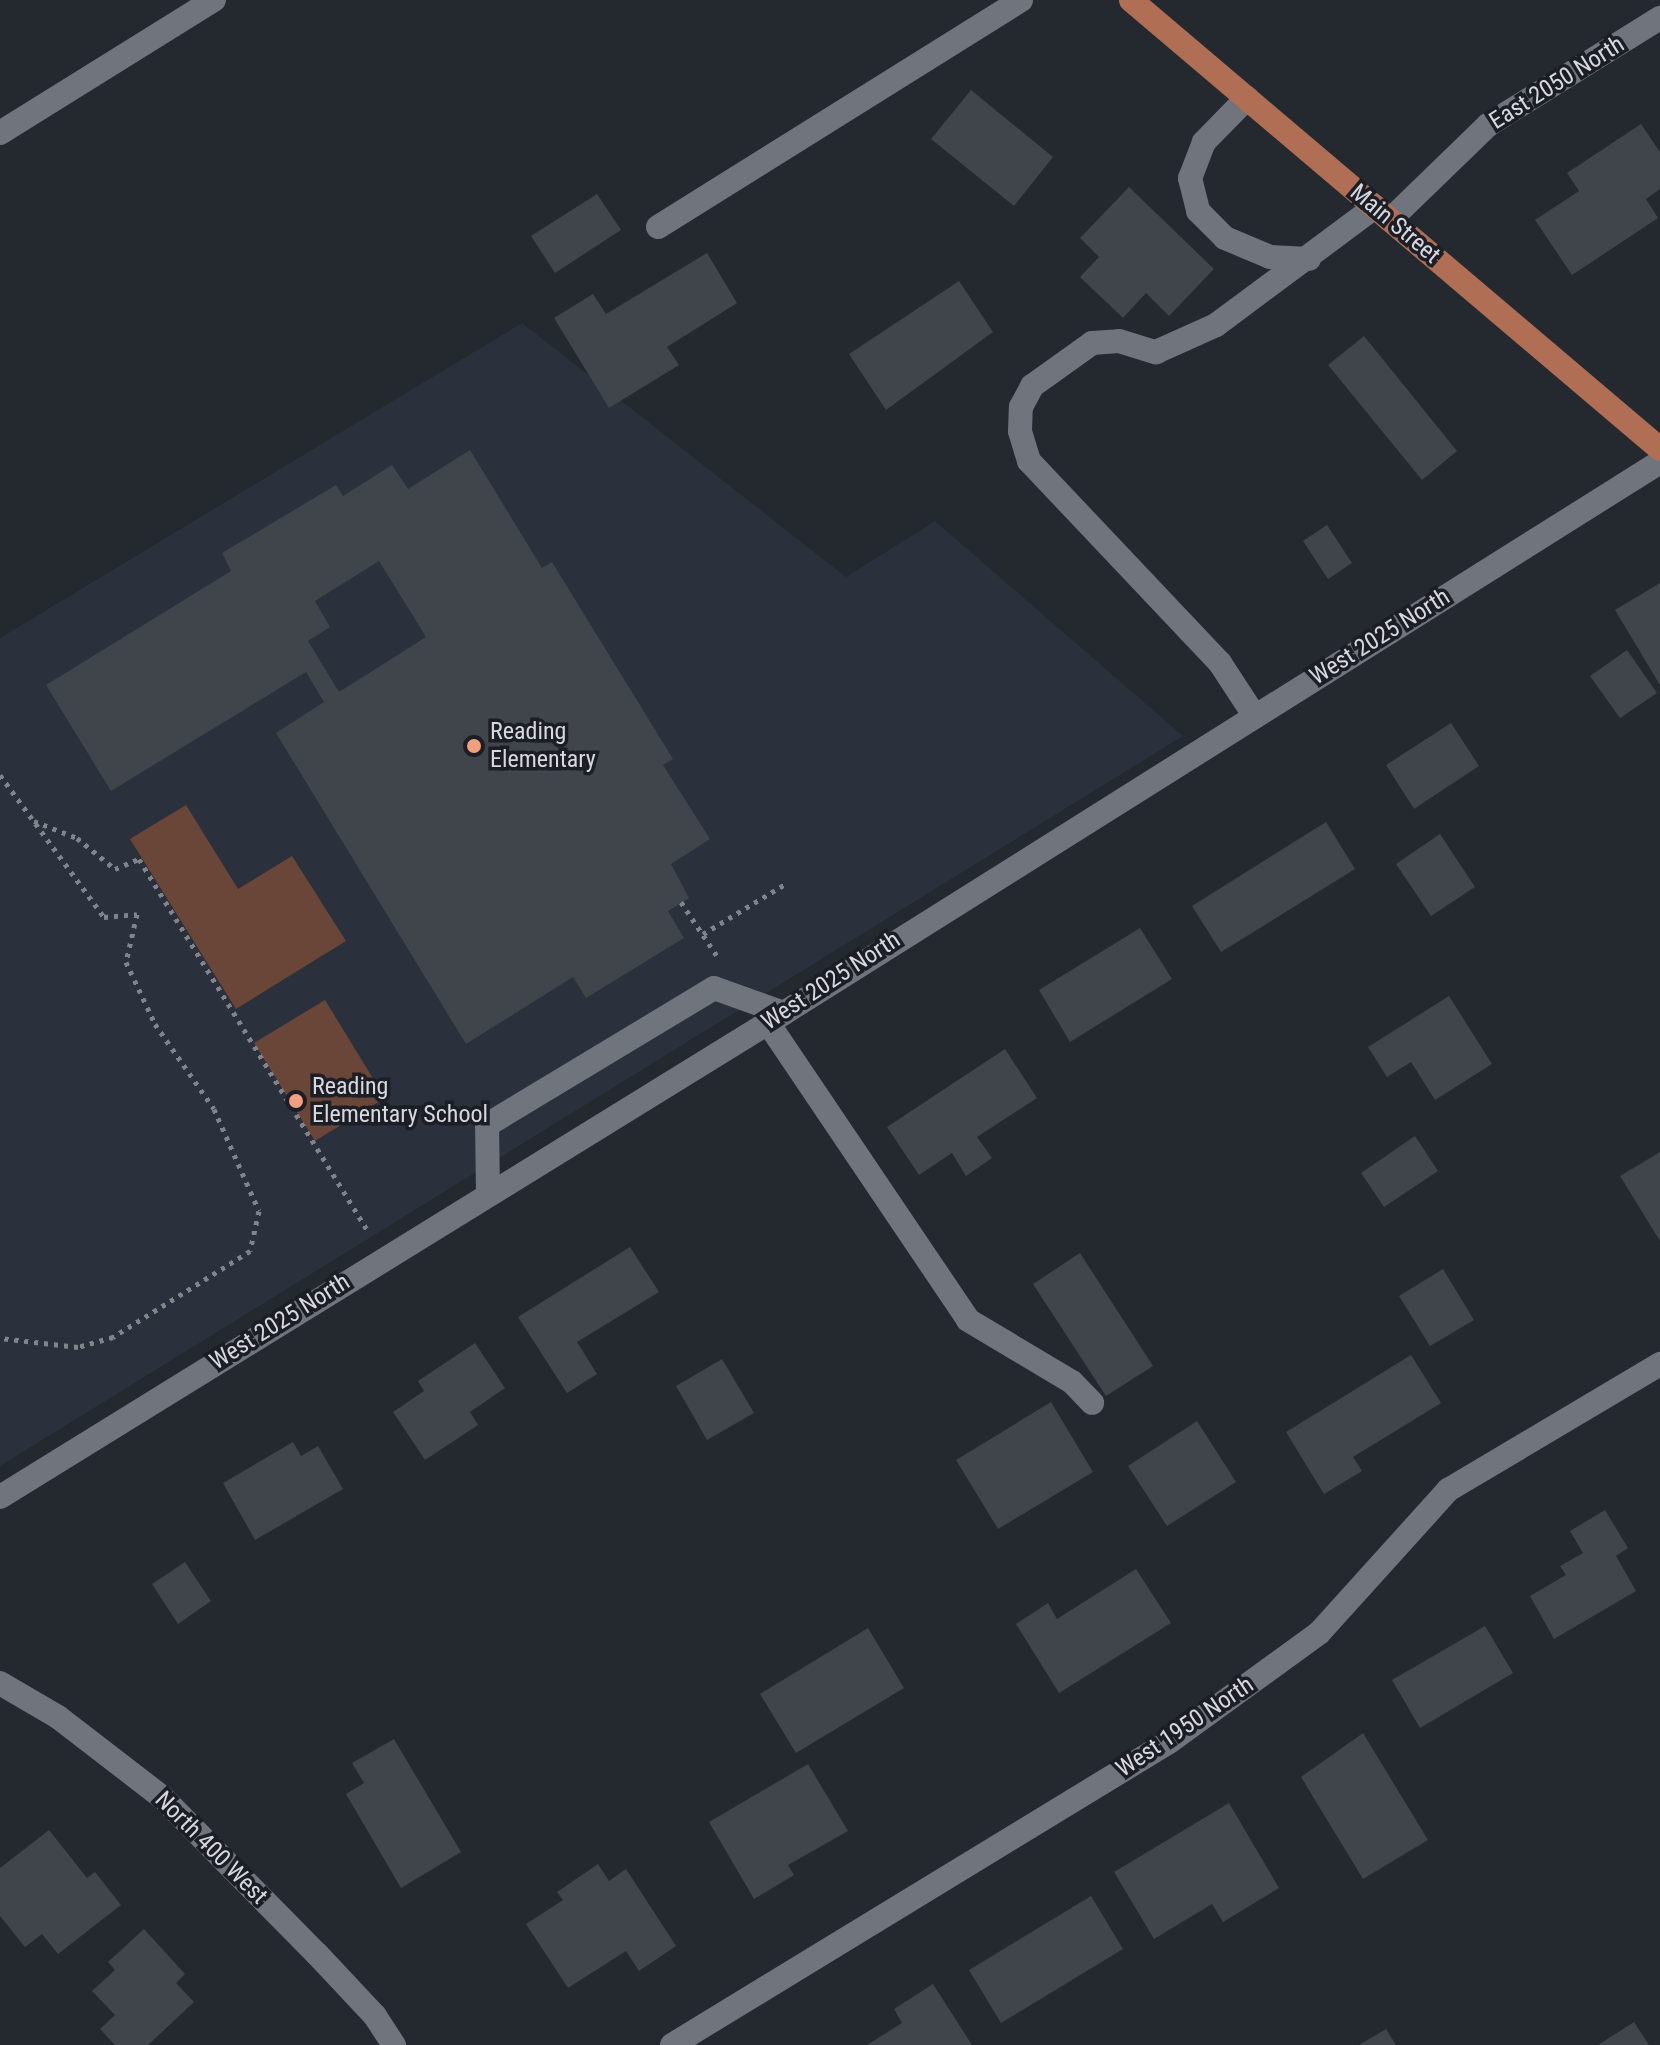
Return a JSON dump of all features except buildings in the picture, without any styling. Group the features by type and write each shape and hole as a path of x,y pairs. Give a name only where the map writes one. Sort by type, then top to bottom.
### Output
{"main road":[{"name":"Main Street","path":"1131,0 1660,449"}],"street":[{"path":"0,133 214,0"},
{"path":"658,227 1021,0"},
{"name":"East 2050 North","path":"1254,715 1211,653 1029,461 1020,431 1021,407 1032,386 1092,343 1119,341 1156,352 1171,348 1216,325 1309,259 1382,213 1488,125 1660,18"},
{"path":"1247,98 1204,142 1190,178 1198,211 1225,238 1270,257 1309,259"},
{"name":"West 2025 North","path":"0,1497 776,1018 1660,462"},
{"path":"488,1193 487,1125 714,988 776,1018 968,1320 1072,1382 1092,1403"},
{"name":"West 1950 North","path":"672,2045 1169,1742 1319,1633 1448,1490 1660,1364"},
{"name":"North 400 West","path":"0,1683 58,1717 162,1797 327,1964 394,2045"}],"path":[{"path":"0,775 104,917 137,914 126,962 155,1024 214,1109 259,1211 250,1251 113,1337 78,1347 0,1338"},
{"path":"33,821 77,838 115,869 139,859 367,1230"},
{"path":"703,934 787,883"},
{"path":"681,902 721,963"}],"shaded area":[{"name":"Reading Elementary School","path":"522,323 846,577 935,521 1183,736 0,1466 0,638"},
{"path":"186,805 238,889 292,856 346,941 236,1009 130,839"},
{"path":"325,1000 385,1098 315,1141 254,1043"}],"place":[{"name":"Reading Elementary","path":"474,746"},
{"name":"Reading Elementary School","path":"296,1101"}]}
